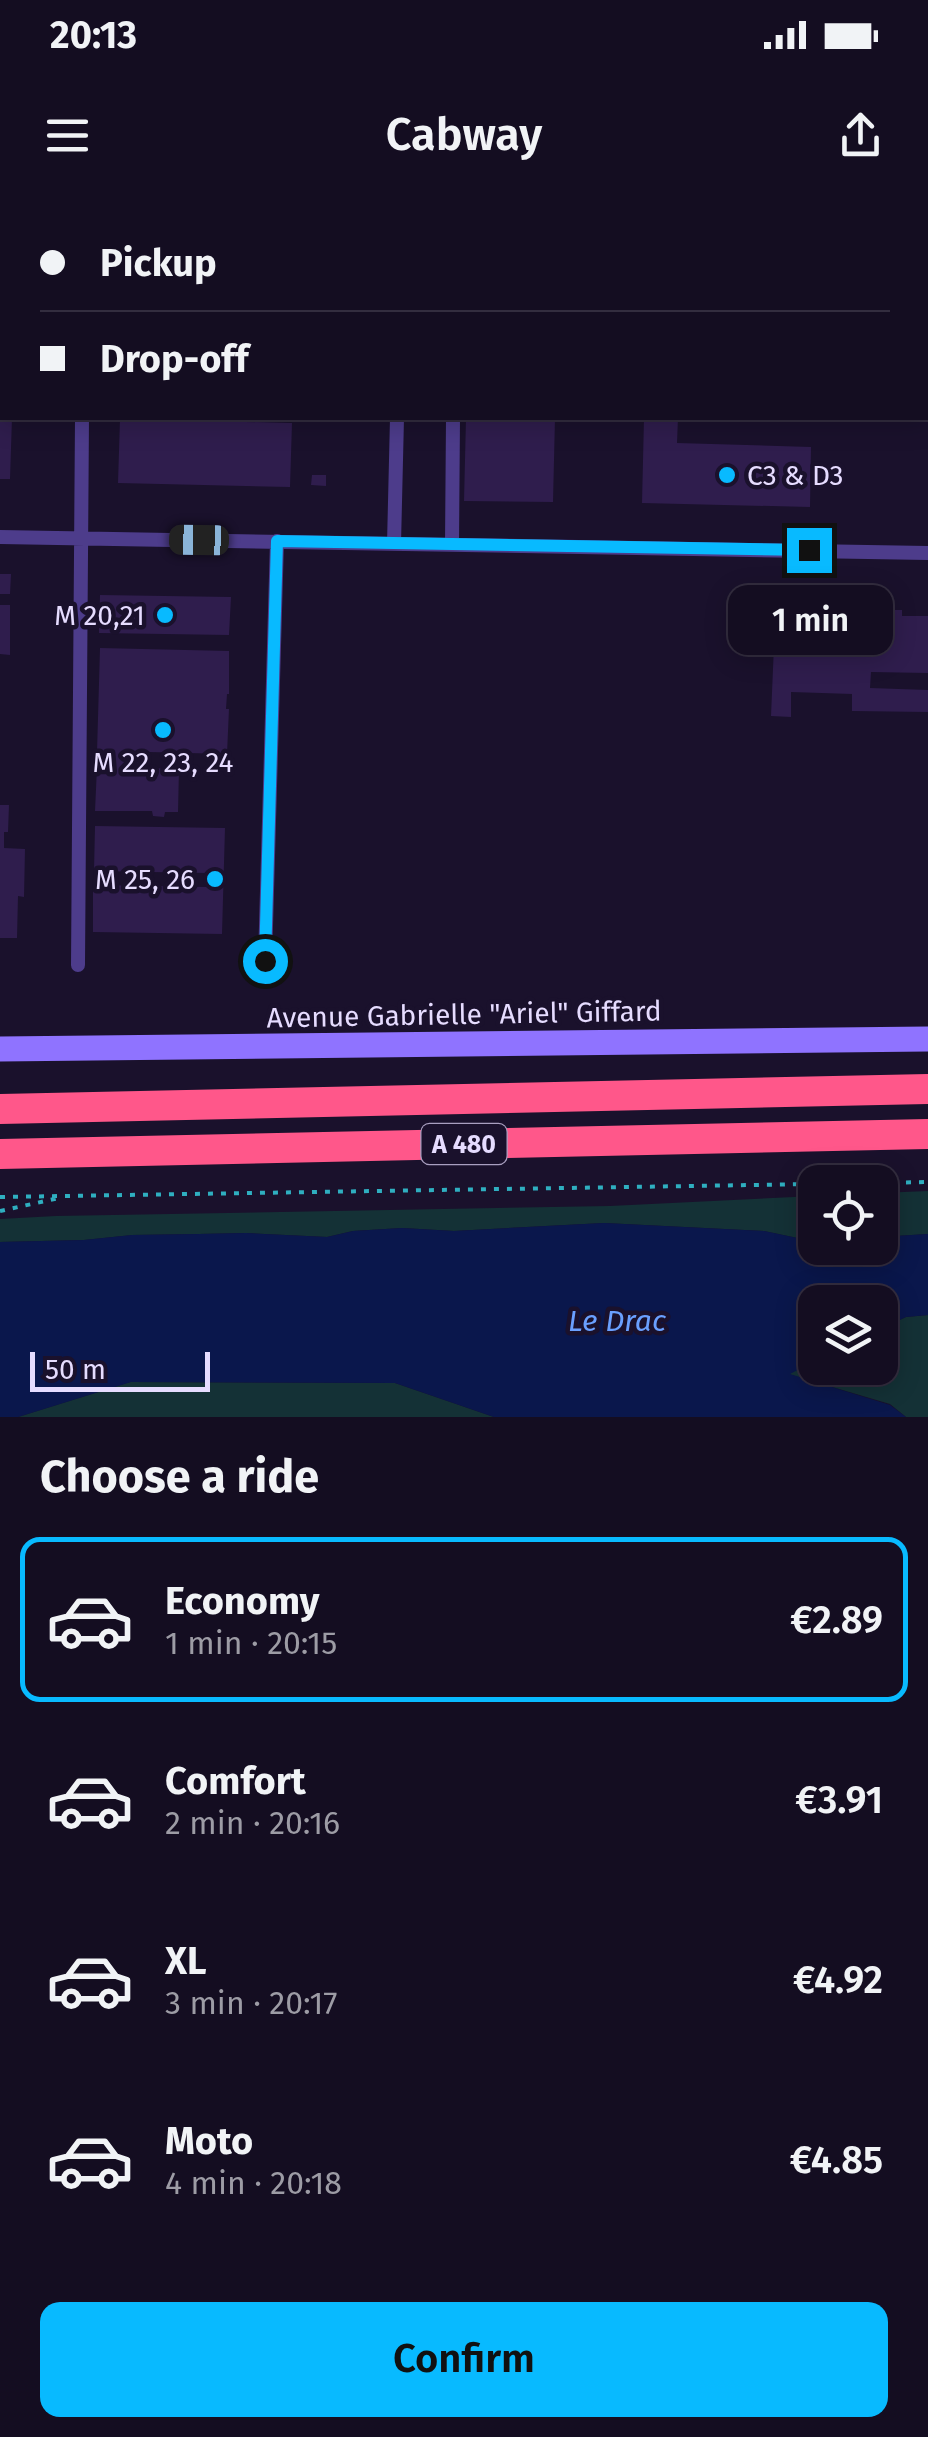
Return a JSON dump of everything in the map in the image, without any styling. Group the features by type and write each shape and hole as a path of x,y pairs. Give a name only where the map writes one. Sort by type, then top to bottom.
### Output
{"highway":[{"name":"A 480","path":"0,1109 928,1089"},
{"name":"A 480","path":"0,1154 928,1134"}],"street":[{"name":"Avenue Gabrielle \"Ariel\" Giffard","path":"0,1049 928,1040"}],"lane":[{"path":"78,965 82,420"},
{"path":"394,544 397,420"},
{"path":"452,544 453,420"},
{"path":"0,537 928,553"},
{"path":"265,961 277,541"}],"path":[{"path":"898,1183 928,1182"},
{"path":"0,1197 798,1184"},
{"path":"0,1210 70,1196"}],"green space":[{"path":"928,1191 928,1234 898,1236 898,1192"},
{"path":"798,1197 798,1238 764,1231 604,1223 454,1231 402,1228 327,1237 246,1233 0,1242 0,1219 610,1206"},
{"path":"928,1315 928,1417 906,1417 890,1404 825,1385 898,1385 898,1321"},
{"path":"130,1382 395,1383 494,1417 18,1417"}],"water":[{"name":"Le Drac","path":"604,1223 764,1231 798,1238 798,1265 898,1265 898,1236 928,1234 928,1315 898,1321 898,1285 798,1285 798,1370 790,1374 798,1376 798,1385 825,1385 890,1405 906,1417 494,1417 395,1383 131,1382 18,1417 0,1417 0,1242 246,1233 327,1237 402,1228 454,1231"}],"building":[{"path":"0,420 12,420 10,479 0,479"},
{"path":"120,420 292,423 290,487 118,483"},
{"path":"466,420 555,420 553,502 464,501"},
{"name":"C3 & D3","path":"644,420 678,420 677,443 811,447 810,507 642,503"},
{"path":"312,475 326,475 326,486 311,485"},
{"path":"0,574 11,574 10,594 0,594"},
{"name":"M 20,21","path":"100,595 231,597 229,635 99,633"},
{"path":"0,605 10,605 10,655 0,654"},
{"path":"887,610 902,610 902,616 928,616 928,673 871,672 870,688 928,690 928,712 852,711 852,694 791,692 791,717 771,716 774,645 827,645 827,627 820,628 821,622 828,621 828,614 887,616"},
{"name":"M 22, 23, 24","path":"100,648 229,651 227,754 149,752 149,768 179,769 178,812 165,812 164,817 153,816 152,811 95,811 97,767 110,768 110,752 97,752"},
{"path":"0,805 9,805 4,848 25,849 24,897 18,896 17,938 0,938"},
{"name":"M 25, 26","path":"95,826 225,828 222,934 93,932 93,885 206,887 207,873 94,871"}],"place":[{"name":"C3 & D3","path":"727,475"},
{"name":"M 20,21","path":"165,615"},
{"name":"M 22, 23, 24","path":"163,730"},
{"name":"M 25, 26","path":"215,879"}],"route":[{"path":"265,961 277,541 809,550"}]}
